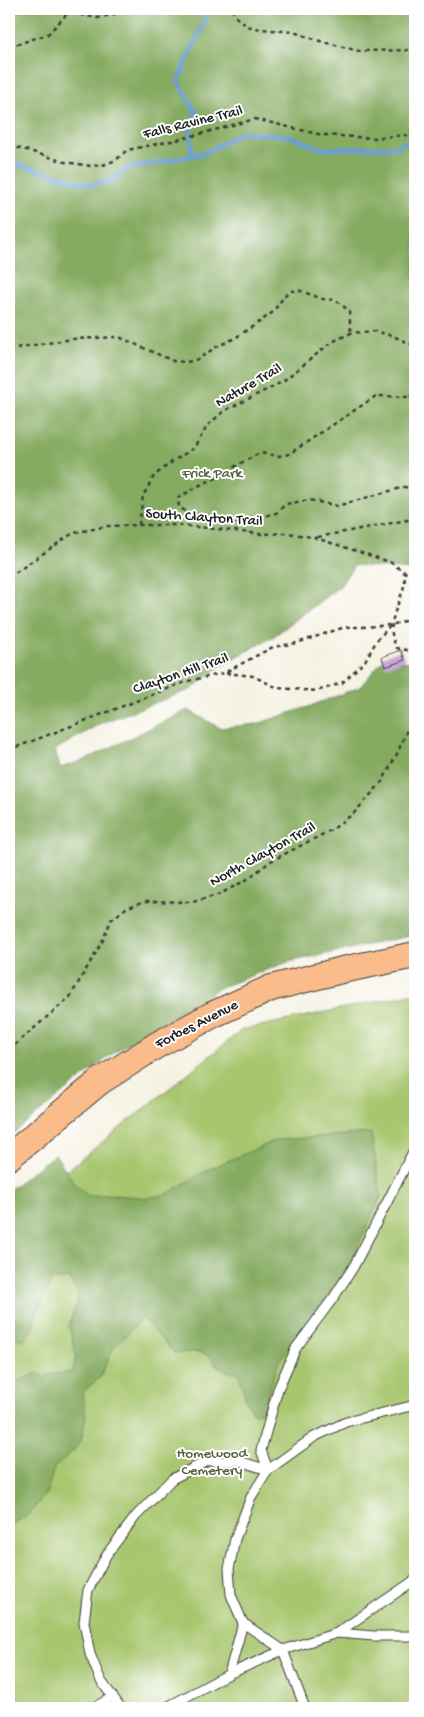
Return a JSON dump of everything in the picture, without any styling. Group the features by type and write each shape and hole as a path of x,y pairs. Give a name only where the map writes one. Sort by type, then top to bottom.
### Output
{"main road":[{"name":"Forbes Avenue","path":"9,1157 99,1082 157,1045 212,1015 271,988 342,970 415,955"}],"lane":[{"path":"268,1470 261,1450 278,1389 296,1348 334,1297 354,1266 415,1148"},
{"path":"305,1708 283,1650 243,1623 232,1595 229,1569 235,1539 251,1497 268,1470 314,1437 346,1422 415,1405"},
{"path":"121,1708 101,1682 90,1654 84,1622 88,1590 106,1554 136,1516 172,1479 207,1461 239,1461 268,1470"},
{"path":"165,1708 229,1674 283,1650 337,1633 415,1580"},
{"path":"229,1674 243,1623"},
{"path":"337,1633 374,1636 415,1636"},
{"path":"92,1708 113,1697"}],"path":[{"path":"9,11 68,13 98,18 137,9"},
{"path":"232,9 236,17 247,26 294,32 359,51 415,50"},
{"path":"9,47 48,34 68,13"},
{"name":"Falls Ravine Trail","path":"9,147 20,148 65,162 91,166 103,165 116,160 127,150 181,139 255,119 322,135 372,138 407,135 415,127"},
{"path":"9,349 73,339 119,337 173,361 187,362 198,359 216,347 235,338 274,312 285,295 291,291 298,290 323,299 336,300 349,311 351,333"},
{"name":"Nature Trail","path":"139,525 144,496 154,476 194,448 208,425 224,411 282,382 332,342 351,333 374,332 393,336 415,346"},
{"path":"410,397 415,392"},
{"path":"415,400 410,397 376,396 289,454 279,456 260,453 178,498 179,507 188,513 221,518 237,523 276,513 286,504 309,500 338,506 404,486 415,489"},
{"path":"316,538 415,520"},
{"path":"237,523 237,531"},
{"name":"South Clayton Trail","path":"9,576 73,533 108,526 180,525 261,534 289,533 316,538 390,562 415,578"},
{"path":"404,570 405,585 391,625 392,639 397,648 415,652"},
{"name":"Clayton Hill Trail","path":"9,750 188,681 224,673 273,647 297,643 345,626 391,625 415,618"},
{"path":"224,673 253,676 278,688 317,691 342,682 365,661 377,640 391,625"},
{"name":"North Clayton Trail","path":"9,1050 70,997 98,949 111,920 126,908 145,902 193,902 220,894 246,880 271,861 333,829 354,813 382,782 397,754 415,711"}],"green space":[{"name":"Frick Park","path":"9,9 415,9 415,569 354,565 340,586 274,636 219,667 192,689 101,723 55,750 60,768 85,760 188,710 220,728 257,724 360,687 382,661 415,662 415,935 288,962 221,987 113,1053 9,1137"},
{"name":"Homewood Cemetery","path":"415,993 415,1708 9,1708 9,1217 242,1030"},
{"path":"371,1133 381,1196 347,1270 307,1321 279,1361 262,1412 254,1413 247,1403 238,1371 233,1373 217,1367 213,1360 204,1353 174,1353 143,1318 114,1347 100,1377 82,1393 86,1415 82,1437 75,1449 54,1468 47,1492 30,1513 9,1526 9,1388 37,1373 47,1375 73,1372 76,1355 69,1326 79,1295 70,1278 52,1280 32,1330 24,1340 12,1336 9,1340 9,1190 55,1154 74,1183 88,1196 105,1194 147,1198 167,1194 209,1169 277,1140"}],"building":[{"path":"401,650 405,660 385,667 382,657"}],"waterway":[{"path":"192,155 190,129 196,112 178,81 210,9"},
{"path":"9,162 90,185 111,181 126,169 205,153 242,132 290,136 322,149 394,147 415,139"}]}
